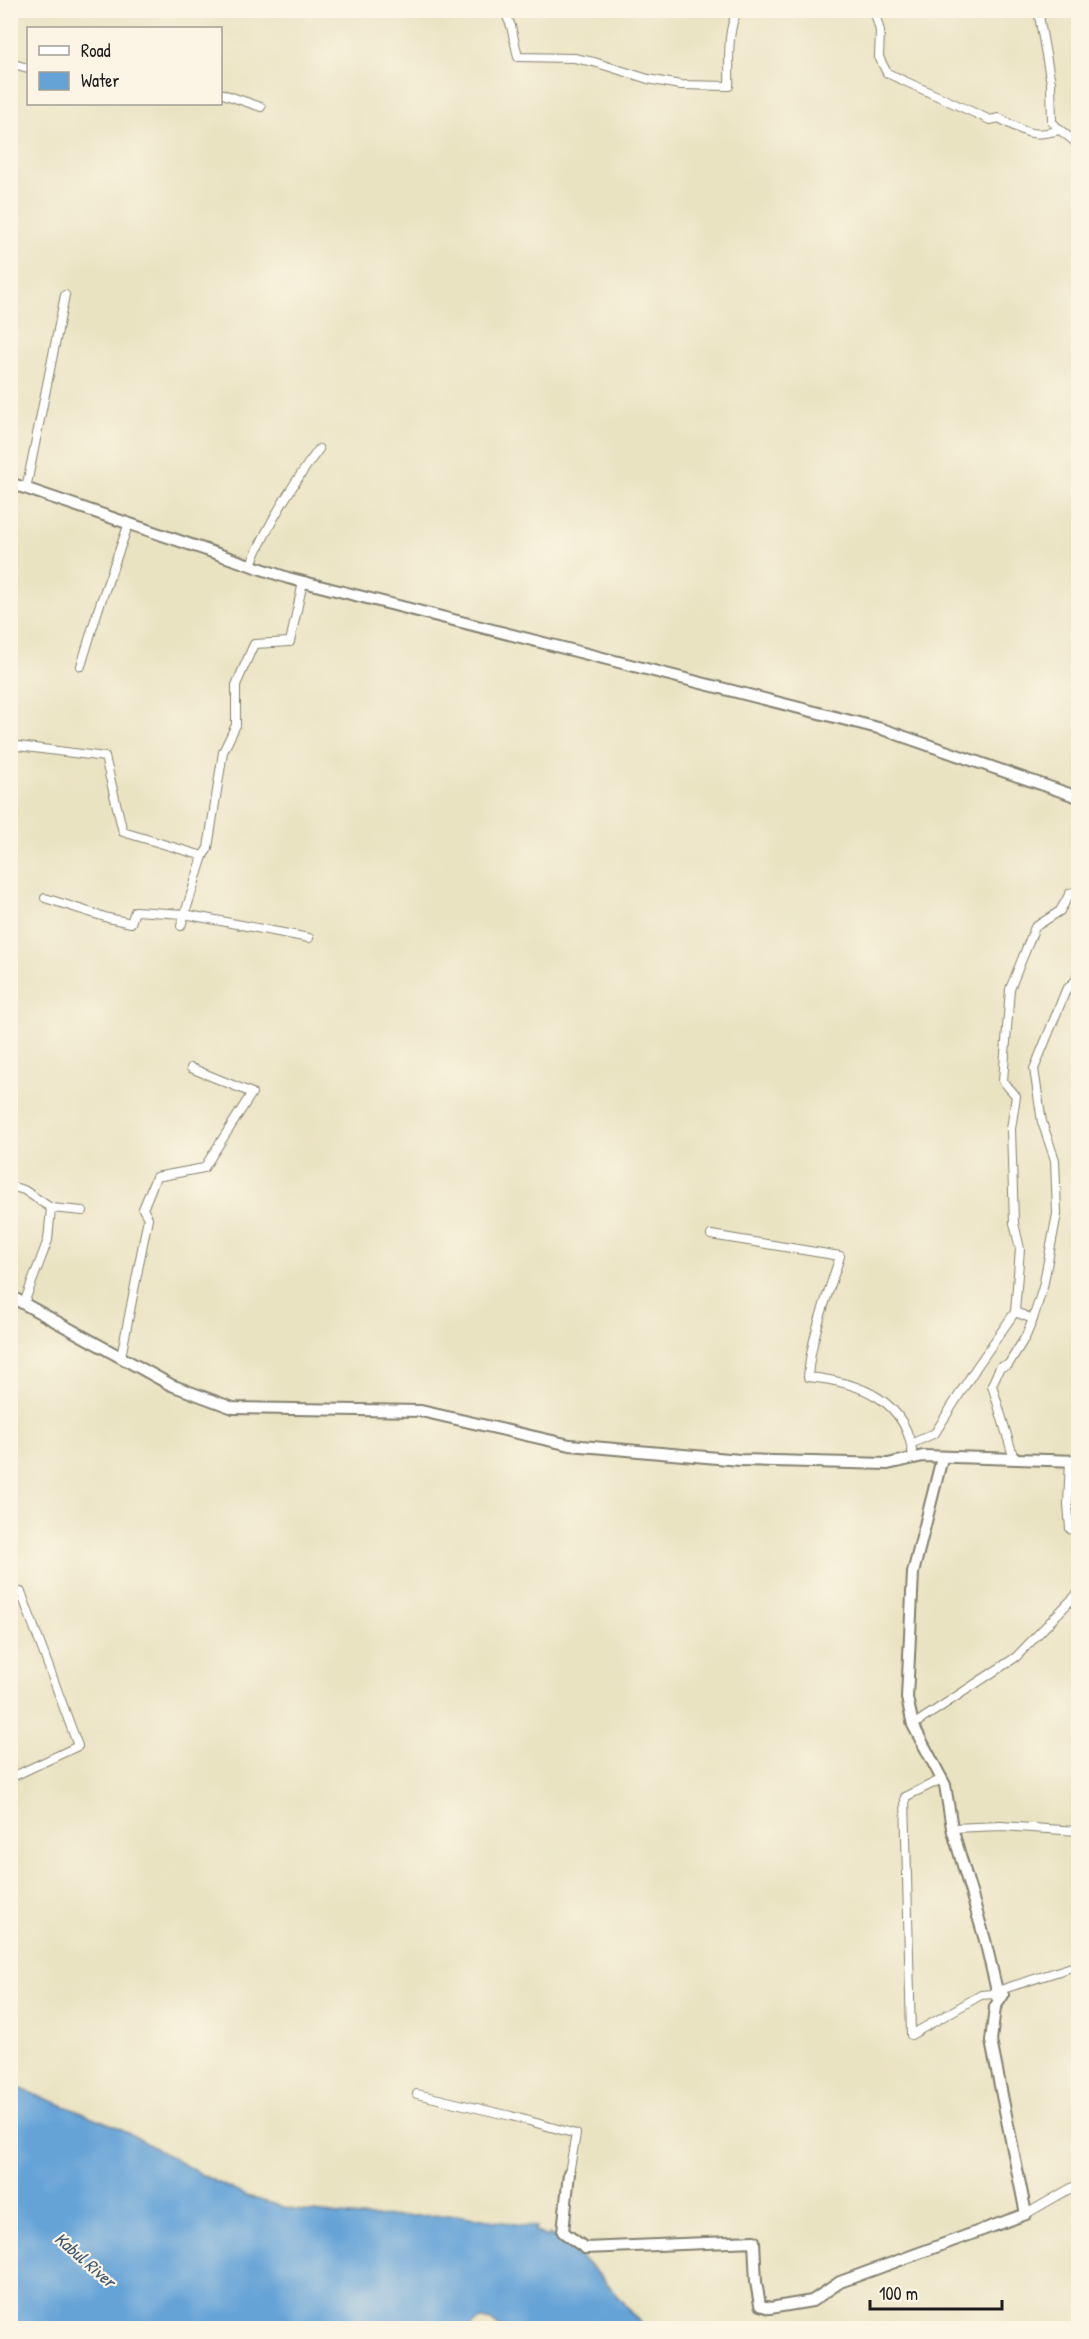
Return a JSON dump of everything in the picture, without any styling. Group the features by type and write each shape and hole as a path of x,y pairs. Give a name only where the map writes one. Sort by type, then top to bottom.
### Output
{"street":[{"path":"504,10 511,26 518,57 574,58 680,86 729,86 730,46 734,17 738,10"},
{"path":"874,10 880,31 879,57 887,73 990,120 999,117 1023,131 1041,135 1060,130"},
{"path":"1038,10 1051,83 1052,122 1078,144"},
{"path":"10,63 27,68"},
{"path":"222,94 261,108"},
{"path":"26,489 65,295"},
{"path":"250,566 265,532 291,486 319,449"},
{"path":"10,483 250,566 303,582 882,729 1078,797"},
{"path":"81,666 98,609 129,523"},
{"path":"181,926 203,856 208,848 223,752 236,725 236,685 254,644 290,642 303,582"},
{"path":"10,745 105,757 123,832 203,856"},
{"path":"911,1444 935,1433 1015,1312 1020,1249 1014,1223 1011,1129 1016,1096 1003,1081 1010,989 1035,927 1060,911 1070,893 1078,891"},
{"path":"45,898 108,918 131,922 135,911 184,914 309,938"},
{"path":"1014,1459 992,1385 1000,1367 1008,1365 1026,1336 1043,1287 1057,1214 1055,1160 1042,1122 1034,1069 1066,990 1077,979 1078,969"},
{"path":"121,1357 148,1218 143,1209 156,1178 204,1168 252,1093 190,1068"},
{"path":"10,1186 24,1190 51,1208 83,1211"},
{"path":"24,1303 48,1240 51,1208"},
{"path":"711,1235 840,1256 815,1334 809,1357 808,1377 839,1380 865,1388 895,1411 918,1457"},
{"path":"10,1296 171,1385 233,1408 421,1411 570,1445 740,1460 888,1464 918,1457 1074,1460 1068,1504 1071,1529 1078,1532"},
{"path":"1015,1312 1033,1319"},
{"path":"942,1458 913,1573 907,1698 913,1725 942,1779 952,1828 985,1940 998,1996 991,2042 1026,2214"},
{"path":"10,1592 21,1592 78,1746 10,1778"},
{"path":"913,1725 1016,1657 1078,1593"},
{"path":"942,1779 905,1797 911,2035 981,1995 998,1996 1078,1965"},
{"path":"952,1828 1001,1826 1078,1831"},
{"path":"417,2094 576,2134 569,2173 563,2232 585,2248 754,2241 756,2282 760,2305 770,2308 812,2301 840,2282 1026,2214 1078,2184"}],"water":[{"name":"Kabul River","path":"11,2085 120,2128 202,2175 246,2196 294,2210 361,2217 456,2215 536,2227 535,2231 547,2237 549,2234 589,2265 644,2328 501,2328 489,2320 482,2320 470,2328 11,2328"}]}
